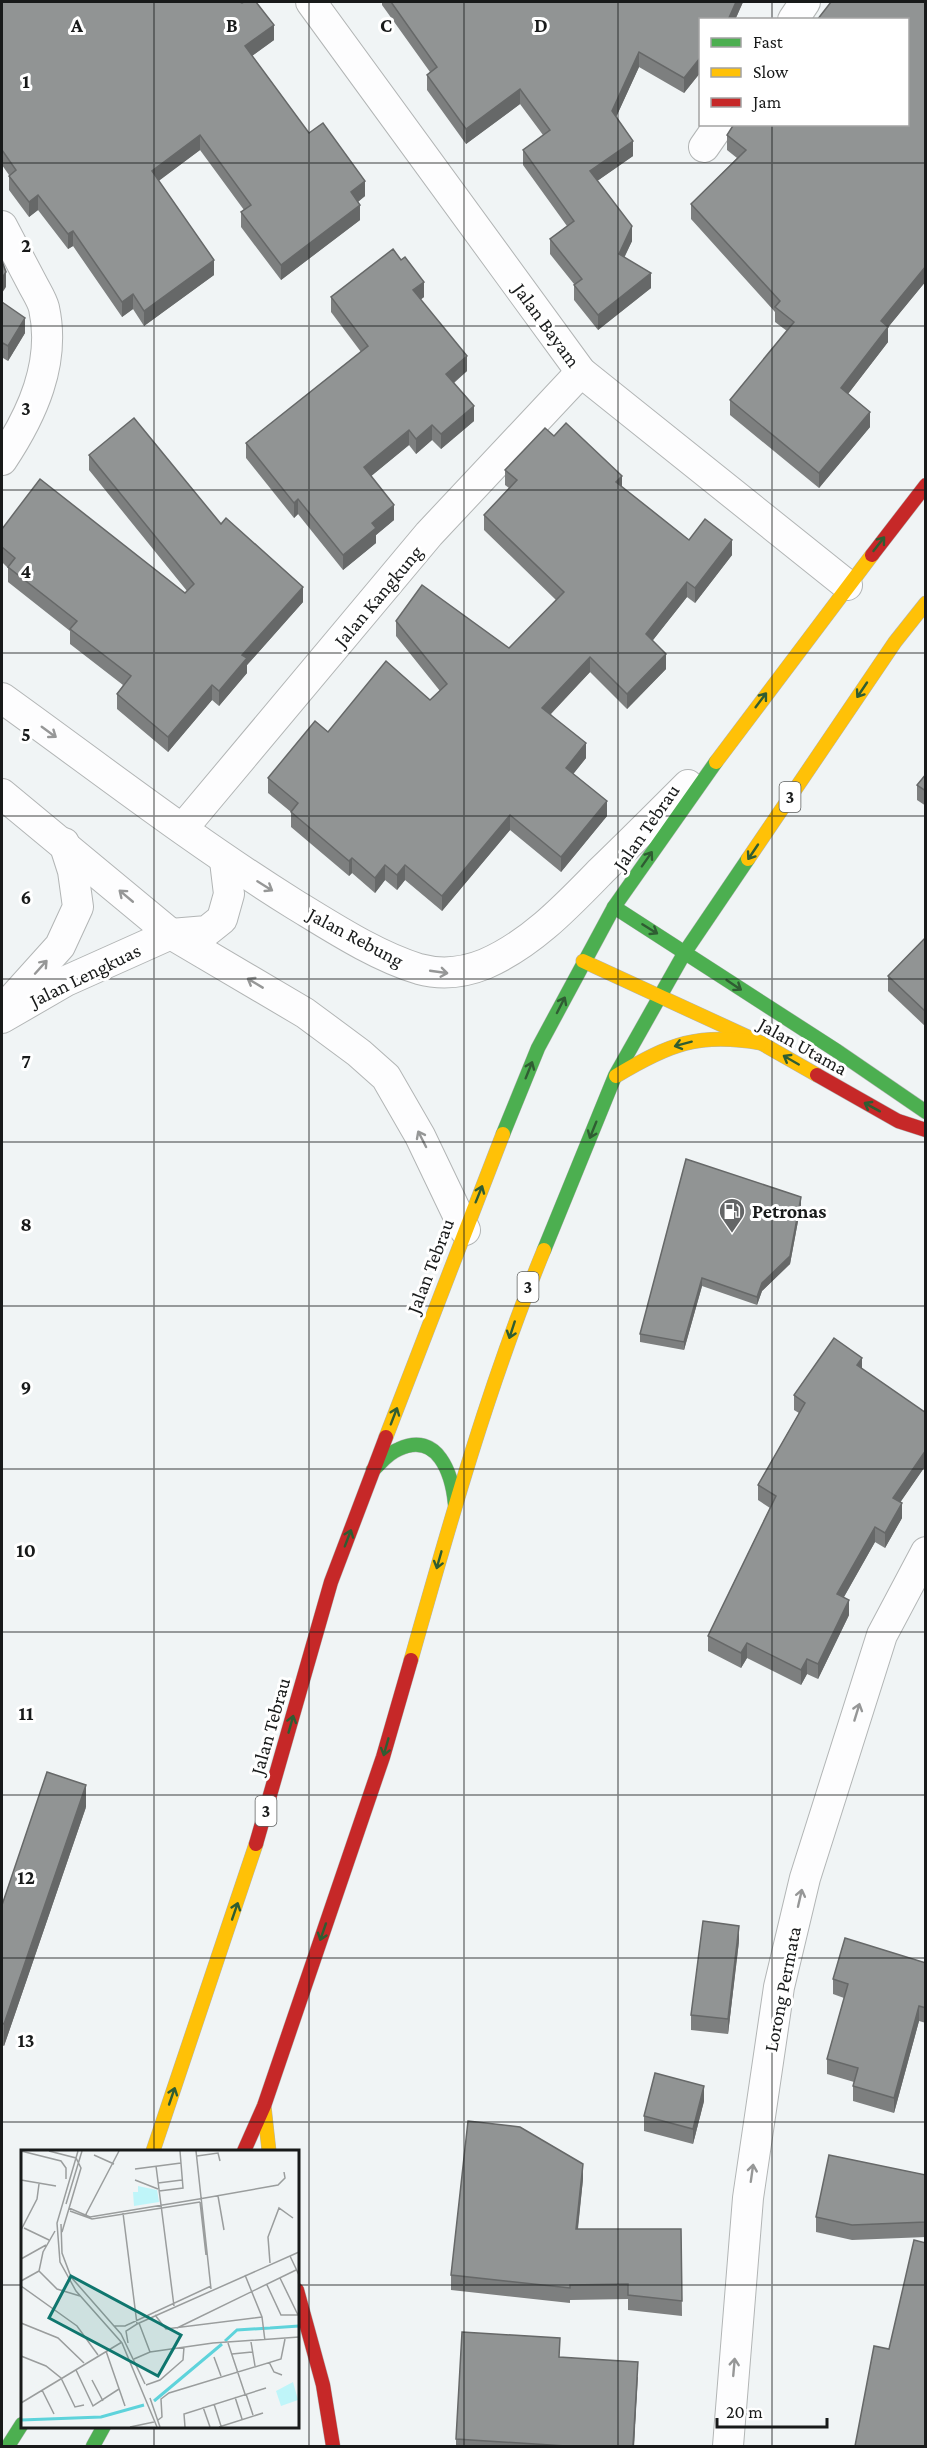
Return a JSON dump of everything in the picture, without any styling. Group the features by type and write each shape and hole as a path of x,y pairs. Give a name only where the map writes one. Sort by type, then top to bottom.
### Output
{"main road":[{"name":"Jalan Tebrau","path":"153,2150 249,1869 331,1582 465,1230 538,1048 614,907 726,747 847,585 926,485"},
{"name":"3","path":"244,2150 264,2106 383,1757 455,1504 516,1318 615,1076 686,952 895,642 926,603"},
{"name":"Jalan Utama","path":"614,907 686,952 926,1112"},
{"name":"Jalan Utama","path":"583,962 761,1043 898,1121 926,1130"},
{"path":"615,1076 653,1054 686,1042 723,1037 761,1043"},
{"path":"373,1470 390,1454 403,1447 420,1446 433,1450 445,1463 453,1481 455,1504"},
{"path":"264,2106 269,2150"},
{"path":"298,2294 322,2385 333,2446"},
{"path":"298,2349 322,2385"},
{"path":"8,2446 21,2426"},
{"path":"93,2446 103,2427"}],"street":[{"name":"Jalan Bayam","path":"311,2 581,372 847,585"},
{"path":"794,18 805,2"},
{"path":"2,226 44,306 47,334 45,364 36,397 23,428 2,460"},
{"name":"Jalan Kangkung","path":"183,828 429,534 581,372"},
{"name":"Jalan Rebung","path":"2,698 183,828 225,861 358,943 418,969 447,974 484,964 527,941 574,899 726,747"},
{"path":"2,794 64,843 171,934 305,1013 359,1053 386,1077 420,1136 465,1230"},
{"name":"Jalan Lengkuas","path":"2,1010 60,946 78,907 73,872 64,843"},
{"name":"Jalan Lengkuas","path":"2,1018 66,981 171,934 207,931 222,919 229,894 225,861"},
{"name":"Lorong Permata","path":"728,2446 748,2198 779,1987 805,1878 882,1635 926,1552"}],"building":[{"path":"2,2 256,2 274,25 245,46 309,133 323,123 365,181 351,192 360,205 281,265 241,212 251,205 200,135 152,171 214,260 144,311 133,294 122,302 73,231 68,234 38,195 29,202 9,176 16,170 2,150"},
{"path":"391,2 736,2 729,18 699,18 699,59 684,78 639,52 612,111 633,141 590,171 632,226 619,254 651,273 598,315 574,285 582,279 550,239 574,221 523,150 550,130 520,89 466,129 427,75 437,67"},
{"path":"831,2 926,2 926,266 881,321 888,327 841,388 870,412 819,473 730,400 794,322 775,307 780,301 691,204 746,150 727,135 733,126 909,126 909,18 819,18"},
{"path":"393,249 401,260 405,257 424,282 413,290 467,356 446,374 474,406 441,434 432,425 416,439 409,430 364,467 394,505 372,523 376,528 343,555 298,499 294,503 246,443 368,346 331,297"},
{"path":"2,261 6,272 2,278"},
{"path":"2,302 25,318 8,346 3,343 2,346"},
{"path":"134,418 221,524 226,518 303,587 242,655 247,658 219,691 212,685 168,737 117,694 131,676 70,629 77,621 8,567 15,558 2,547 2,529 40,479 185,593 194,584 89,455"},
{"path":"566,423 622,476 616,482 689,540 705,519 732,540 695,588 687,582 646,634 666,654 627,694 590,657 542,708 586,743 566,768 607,801 561,857 510,815 442,896 405,865 397,875 385,865 375,878 352,858 349,861 291,812 298,803 268,778 315,721 328,732 386,661 430,700 447,684 396,621 422,585 509,648 564,592 484,515 517,480 505,470 545,428 554,436"},
{"path":"926,774 926,791 917,785"},
{"path":"926,937 926,1012 888,976"},
{"name":"Petronas","path":"686,1159 801,1197 790,1256 762,1283 757,1297 702,1278 684,1342 640,1334"},
{"path":"834,1338 862,1358 857,1365 926,1413 926,1450 893,1498 902,1503 885,1533 875,1527 837,1594 849,1600 818,1664 807,1659 801,1670 747,1643 741,1653 708,1636 776,1496 758,1485 805,1403 794,1395"},
{"path":"47,1772 86,1785 4,2024 2,2023 2,1905"},
{"path":"703,1921 739,1926 728,2019 691,2015"},
{"path":"845,1938 926,1963 926,2008 919,2006 894,2098 853,2086 858,2068 827,2059 848,1984 833,1979"},
{"path":"655,2073 704,2086 693,2129 644,2116"},
{"path":"468,2121 520,2127 583,2164 576,2229 681,2229 682,2301 628,2295 628,2284 570,2285 570,2288 451,2275"},
{"path":"829,2155 926,2175 926,2222 852,2225 816,2217"},
{"path":"914,2240 926,2243 926,2446 855,2446 874,2346 889,2349"},
{"path":"462,2332 560,2338 559,2357 638,2362 633,2446 566,2446 456,2439"}],"traffic: fast":[{"path":"503,1134 538,1048 614,907 716,762"},
{"path":"544,1250 615,1076 685,952 748,859"},
{"path":"614,907 837,1051 926,1112"},
{"path":"373,1470 395,1451 412,1445 424,1446 440,1458 446,1469 455,1504"},
{"path":"8,2446 21,2426"},
{"path":"93,2446 103,2427"}],"traffic: slow":[{"path":"716,762 872,555"},
{"path":"748,859 895,642 926,603"},
{"path":"583,961 761,1043 817,1075"},
{"path":"616,1076 652,1056 685,1043 720,1039 761,1043"},
{"path":"386,1437 503,1134"},
{"path":"411,1660 488,1402 544,1250"},
{"path":"153,2150 256,1844"},
{"path":"264,2106 269,2150"}],"traffic: jam":[{"path":"872,555 926,485"},
{"path":"817,1075 898,1121 926,1130"},
{"path":"256,1844 331,1582 386,1437"},
{"path":"244,2150 264,2106 383,1757 411,1660"},
{"path":"298,2294 323,2385 333,2446"}],"place":[{"name":"Petronas","path":"732,1234"}]}
